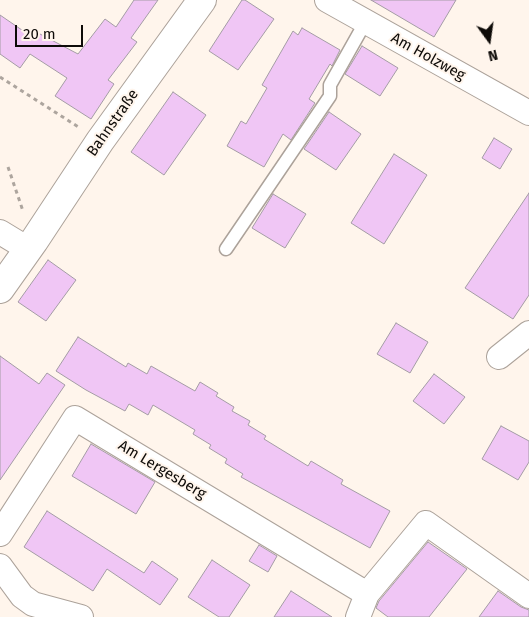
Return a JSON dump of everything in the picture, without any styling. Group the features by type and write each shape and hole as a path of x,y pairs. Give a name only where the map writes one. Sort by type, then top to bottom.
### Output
{"street":[{"name":"Bahnstraße","path":"0,289 100,141 202,0"},
{"name":"Am Holzweg","path":"327,0 529,113"},
{"path":"0,232 31,245"},
{"path":"499,357 529,332"},
{"name":"Am Lergesberg","path":"0,534 75,418 367,594"},
{"path":"358,617 367,594 426,523 529,596"},
{"path":"0,566 22,596 33,604 81,617"}],"lane":[{"path":"226,248 330,96 330,85 366,21"}],"path":[{"path":"0,77 100,141"},
{"path":"8,167 31,245"}],"building":[{"path":"134,0 158,0 131,38 137,42 108,80 114,84 91,119 55,96 67,78 30,54 20,68 0,54 0,15 35,39 40,34 78,54 105,19 116,27"},
{"path":"242,0 245,0 274,19 238,70 209,51"},
{"path":"371,0 456,0 434,37"},
{"path":"302,28 340,50 332,66 330,64 309,99 315,103 291,140 283,134 264,167 227,146 241,121 246,124 267,88 262,85 293,31 298,35"},
{"path":"362,46 398,68 380,96 345,74"},
{"path":"173,92 206,115 164,175 131,152"},
{"path":"329,112 361,134 336,170 304,149"},
{"path":"494,138 512,149 500,169 482,158"},
{"path":"394,154 427,175 384,244 351,223"},
{"path":"529,193 529,295 513,319 465,288"},
{"path":"273,194 306,214 285,248 252,228"},
{"path":"48,260 76,280 46,321 18,302"},
{"path":"396,323 428,342 410,373 377,354"},
{"path":"78,337 126,367 128,363 147,374 151,366 195,391 200,382 218,393 216,396 234,407 232,411 250,421 248,425 266,436 264,439 308,466 311,461 343,480 341,484 390,511 370,548 241,477 243,474 225,463 227,459 209,448 211,445 193,434 195,430 153,405 148,415 129,404 125,411 56,371"},
{"path":"0,356 39,384 47,373 65,385 0,480"},
{"path":"434,374 465,397 444,424 413,401"},
{"path":"501,426 529,441 529,462 518,480 482,459"},
{"path":"91,444 155,482 136,514 72,476"},
{"path":"47,511 144,573 152,561 178,579 160,605 107,569 93,591 24,547"},
{"path":"428,542 467,569 429,617 388,617 376,608 379,601"},
{"path":"259,545 277,556 268,572 249,561"},
{"path":"212,560 250,585 229,617 219,617 188,597"},
{"path":"291,591 332,617 274,617"},
{"path":"498,591 521,607 529,610 529,617 479,617"}]}
